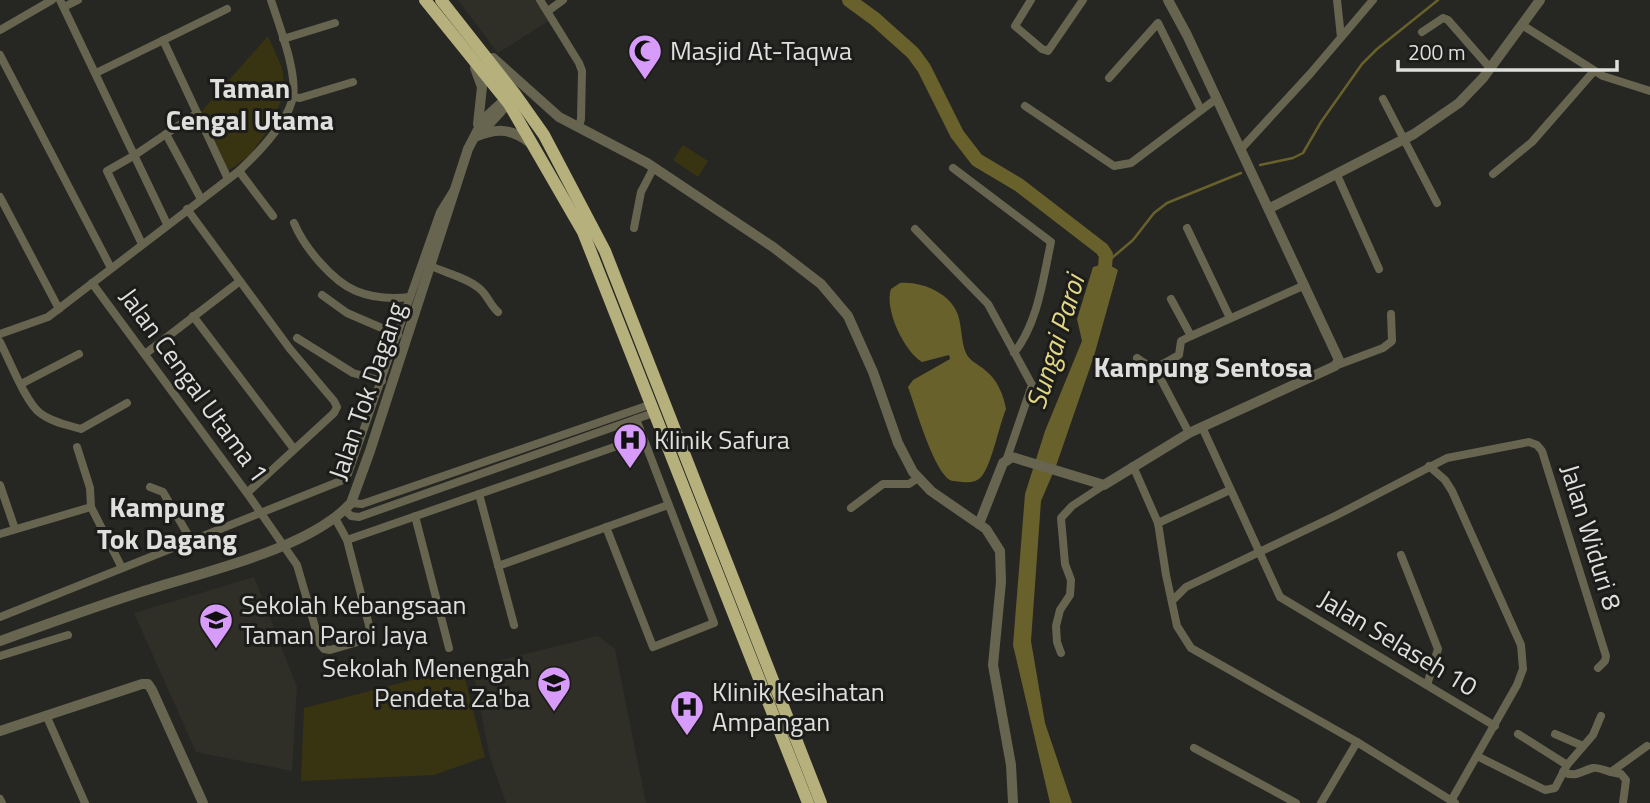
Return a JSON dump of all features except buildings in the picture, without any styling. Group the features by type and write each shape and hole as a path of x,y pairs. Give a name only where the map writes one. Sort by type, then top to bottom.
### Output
{"highway":[{"path":"425,0 467,43"},
{"path":"441,0 467,43 557,157 606,251 821,803"},
{"path":"510,99 594,256 808,803"}],"street":[{"path":"0,30 52,0"},
{"path":"78,0 62,4 167,224"},
{"path":"0,334 48,317 239,171 261,151 279,127 293,97 291,70 271,0"},
{"path":"540,0 582,71 582,119 579,127"},
{"path":"548,11 563,0"},
{"path":"1031,0 1015,26 1048,51 1083,0"},
{"path":"1168,0 1336,348 1339,360 1335,366"},
{"path":"1337,0 1341,37"},
{"path":"1240,150 1373,0"},
{"path":"1270,208 1404,140 1459,103 1490,68 1540,0"},
{"path":"96,73 227,9"},
{"path":"1422,33 1443,18 1448,20 1490,68"},
{"path":"283,39 335,23"},
{"path":"1109,78 1158,23 1201,110"},
{"path":"1522,25 1594,71 1624,84 1650,91"},
{"path":"163,40 228,179"},
{"path":"467,43 559,117 654,167 773,247 821,284 838,301 858,334 908,465 931,491 986,529 1000,551 1001,582 993,665 1011,765 1013,803"},
{"path":"467,43 481,80 476,135 506,129 535,146"},
{"path":"0,55 111,268"},
{"path":"1493,174 1532,142 1594,71"},
{"path":"293,97 300,99 353,82"},
{"name":"Jalan Tok Dagang","path":"0,641 103,604 284,547 335,519 348,507 431,267 468,149 476,135 510,99"},
{"path":"1025,106 1114,166 1131,163 1216,99"},
{"path":"1382,99 1437,203"},
{"path":"142,244 107,174 110,168 135,155 197,113"},
{"path":"166,134 201,199"},
{"path":"634,228 641,192 654,167"},
{"path":"953,168 1051,242 1037,304 1023,342 1014,353"},
{"path":"239,171 273,216"},
{"path":"1337,175 1379,269"},
{"path":"0,617 334,485 348,474 440,212 455,189"},
{"path":"0,197 59,309"},
{"path":"187,209 290,349 337,407 334,413 247,492"},
{"path":"295,223 310,253 355,291 397,299 411,297"},
{"path":"1187,228 1230,318"},
{"path":"915,229 988,304 1032,384 1007,458 979,524"},
{"path":"431,267 477,286 498,312"},
{"path":"145,354 240,281"},
{"name":"Jalan Cengal Utama 1","path":"92,283 247,492 297,565 320,644 324,649 330,650 368,639 371,633 347,540"},
{"path":"1137,358 1149,368 1155,368 1179,355 1181,341 1305,285"},
{"path":"321,295 347,313 398,335"},
{"path":"1171,299 1191,336"},
{"path":"1061,653 1056,626 1060,610 1070,595 1071,580 1065,564 1061,518 1072,506 1189,433 1335,366 1383,348 1392,341 1391,314"},
{"path":"194,316 294,449"},
{"path":"298,338 353,373 382,381"},
{"path":"0,342 38,413 49,419 81,429 127,403"},
{"path":"21,384 79,354"},
{"path":"1155,368 1189,433"},
{"path":"654,408 636,419 359,517 351,516 348,507 654,408"},
{"path":"607,527 653,647 714,623 636,419"},
{"path":"1202,428 1259,552"},
{"path":"335,519 347,540 643,437"},
{"name":"Jalan Widuri 8","path":"1429,466 1447,458 1522,442 1537,445 1542,451 1606,656 1598,668"},
{"path":"77,447 90,488 91,507 122,568"},
{"path":"1007,458 1027,460 1104,485"},
{"path":"1133,466 1158,523 1177,626 1191,648 1357,742 1452,802 1517,685 1523,669 1521,645 1452,491 1446,480 1429,466 1338,515 1186,587 1173,600"},
{"path":"851,508 883,484 909,484 918,478"},
{"path":"0,485 15,529"},
{"path":"150,486 163,492 191,540"},
{"path":"1158,523 1230,489"},
{"path":"479,494 514,625"},
{"path":"498,566 668,505"},
{"path":"0,534 91,507"},
{"path":"415,516 449,648"},
{"name":"Jalan Selaseh 10","path":"1259,552 1280,597 1495,726"},
{"path":"1401,555 1438,649 1427,685"},
{"path":"0,656 68,635"},
{"path":"0,731 148,684 203,803"},
{"path":"46,715 85,803"},
{"path":"1477,756 1545,790 1555,788 1565,768 1593,735 1601,716"},
{"path":"1518,734 1565,768 1570,776 1594,768 1622,774 1626,780 1623,803"},
{"path":"1555,734 1583,746"},
{"path":"1321,803 1357,742"},
{"path":"1611,772 1647,746"},
{"path":"1194,748 1296,803"}],"shaded area":[{"path":"458,0 535,0 550,20 498,53"},
{"path":"268,36 282,68 285,92 268,130 250,155 228,171 201,112"},
{"path":"683,145 708,161 698,177 673,160"},
{"path":"1106,263 1118,270 1094,356 1041,501 1031,641 1045,723 1072,803 1050,803 1013,645 1025,494 1045,431 1082,341 1077,319 1093,267"},
{"path":"900,283 926,286 949,300 958,315 967,356 990,374 1002,393 1006,409 989,462 982,476 976,481 952,481 947,478 924,435 908,387 913,380 950,359 949,355 922,362 902,339 890,307 891,289"},
{"name":"Sekolah Kebangsaan Taman Paroi Jaya","path":"254,577 297,687 292,771 196,752 134,613"},
{"name":"Sekolah Menengah Pendeta Za'ba","path":"598,636 615,649 646,803 506,803 490,758 472,667"},
{"path":"462,667 485,757 434,775 301,781 304,708"}],"waterway":[{"name":"Sungai Paroi","path":"849,0 913,53 924,68 957,134 977,160 1019,185 1102,249 1106,255 1104,279"},
{"path":"1260,165 1293,158 1303,153 1321,122 1362,64 1438,0"},
{"path":"1106,263 1133,240 1154,213 1167,203 1241,173"}],"place":[{"name":"Masjid At-Taqwa","path":"645,81"},
{"name":"Klinik Safura","path":"630,470"},
{"name":"Sekolah Kebangsaan Taman Paroi Jaya","path":"216,650"},
{"name":"Sekolah Menengah Pendeta Za'ba","path":"554,713"},
{"name":"Klinik Kesihatan Ampangan","path":"687,737"}],"district":[{"name":"Taman Cengal Utama","path":"250,104"},
{"name":"Kampung Sentosa","path":"1203,367"},
{"name":"Kampung Tok Dagang","path":"167,523"}]}
